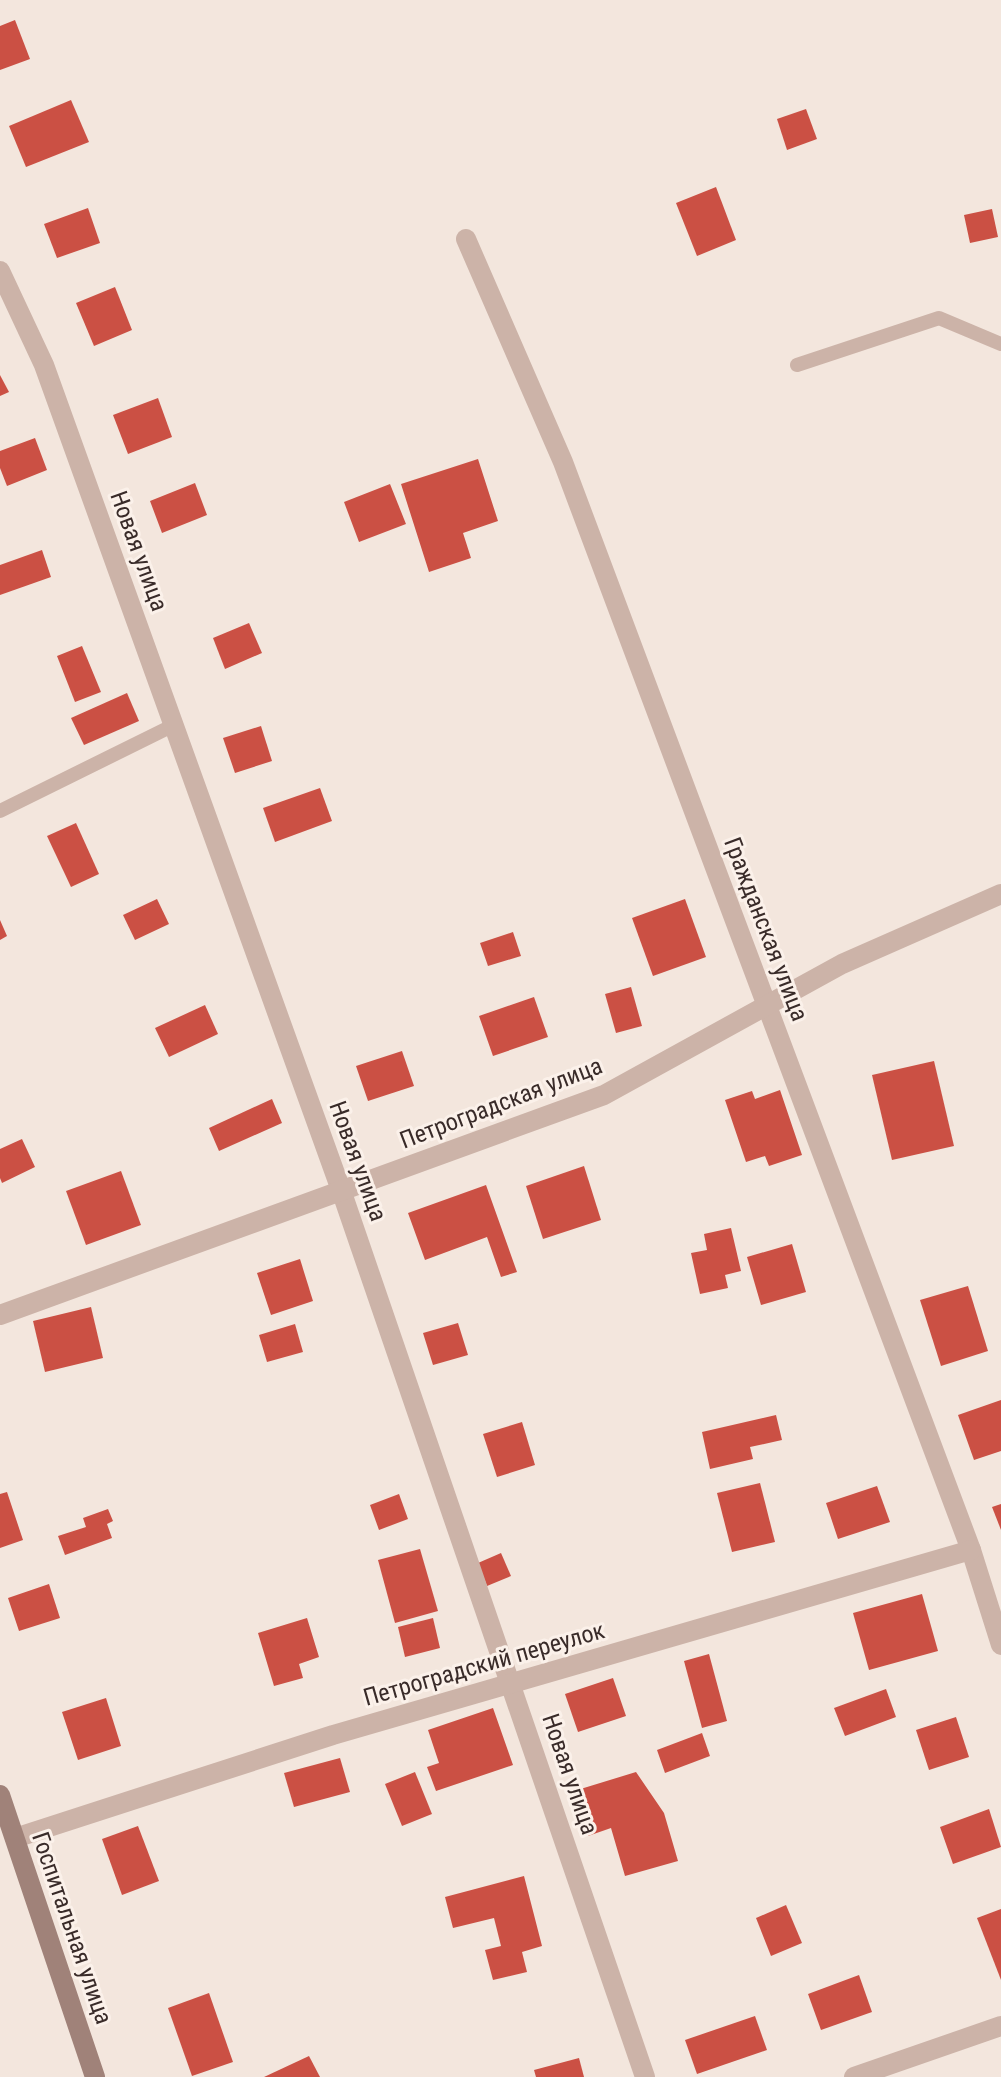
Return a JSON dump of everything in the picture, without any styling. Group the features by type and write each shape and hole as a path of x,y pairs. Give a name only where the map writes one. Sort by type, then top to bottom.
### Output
{"street":[{"name":"Гражданская улица","path":"466,239 563,462 971,1550 1001,1645"},
{"name":"Новая улица","path":"0,271 44,365 341,1190 645,2077"},
{"name":"Петроградская улица","path":"0,1315 604,1095 842,964 1001,894"},
{"name":"Петроградский переулок","path":"15,1838 333,1735 971,1550"},
{"name":"Госпитальная улица","path":"0,1795 95,2077"},
{"path":"854,2077 1001,2026"}],"lane":[{"path":"797,365 939,318 1001,344"},
{"path":"0,811 174,725"}],"building":[{"path":"15,20 30,59 0,70 0,26"},
{"path":"71,100 89,142 26,167 9,126"},
{"path":"806,109 817,139 787,150 777,119"},
{"path":"716,187 736,240 697,256 676,203"},
{"path":"88,208 100,243 57,258 44,224"},
{"path":"992,209 998,237 970,243 964,215"},
{"path":"115,287 132,330 94,346 76,303"},
{"path":"0,375 9,392 0,396"},
{"path":"158,398 172,437 128,454 113,415"},
{"path":"35,438 47,470 7,486 0,468 0,451"},
{"path":"478,459 498,521 463,533 471,558 429,572 401,484"},
{"path":"195,483 207,515 162,533 150,501"},
{"path":"390,484 406,524 359,542 344,502"},
{"path":"42,550 51,577 0,595 0,565"},
{"path":"249,623 262,653 225,669 213,638"},
{"path":"82,646 101,692 75,702 57,656"},
{"path":"127,693 139,721 84,745 71,718"},
{"path":"261,726 272,761 235,773 223,738"},
{"path":"320,788 332,821 275,842 263,808"},
{"path":"76,823 99,874 71,887 47,836"},
{"path":"157,899 169,924 135,940 123,915"},
{"path":"685,899 706,957 653,976 632,918"},
{"path":"0,920 7,936 0,940"},
{"path":"513,932 521,956 488,966 480,943"},
{"path":"631,987 642,1026 616,1033 605,994"},
{"path":"534,997 548,1037 493,1056 479,1016"},
{"path":"205,1005 218,1034 169,1057 155,1028"},
{"path":"402,1051 414,1086 368,1101 356,1066"},
{"path":"934,1061 954,1146 892,1160 872,1075"},
{"path":"780,1090 802,1155 769,1166 765,1156 746,1162 725,1100 752,1091 755,1099"},
{"path":"272,1099 282,1123 219,1151 209,1128"},
{"path":"22,1139 35,1167 2,1183 0,1149"},
{"path":"584,1166 601,1220 543,1239 526,1186"},
{"path":"121,1171 141,1225 86,1245 66,1191"},
{"path":"486,1185 517,1272 501,1277 487,1237 425,1260 408,1213"},
{"path":"731,1228 741,1271 725,1275 728,1288 700,1294 691,1253 707,1250 704,1234"},
{"path":"792,1244 806,1292 761,1305 747,1257"},
{"path":"300,1259 313,1301 271,1315 257,1273"},
{"path":"968,1286 988,1351 941,1366 920,1300"},
{"path":"91,1307 103,1358 45,1372 33,1321"},
{"path":"458,1323 468,1355 433,1365 423,1333"},
{"path":"295,1324 303,1352 267,1362 259,1335"},
{"path":"1001,1400 1001,1451 974,1460 958,1415"},
{"path":"776,1415 782,1440 750,1447 753,1459 710,1469 702,1432"},
{"path":"522,1422 535,1465 497,1477 483,1434"},
{"path":"760,1483 775,1542 732,1552 717,1493"},
{"path":"877,1486 890,1522 838,1539 826,1503"},
{"path":"7,1492 23,1540 0,1548 0,1494"},
{"path":"399,1494 408,1519 379,1530 370,1505"},
{"path":"1001,1504 1001,1530 992,1507"},
{"path":"108,1509 113,1521 107,1524 112,1538 65,1555 58,1536 86,1527 83,1518"},
{"path":"420,1549 438,1611 395,1623 378,1560"},
{"path":"501,1553 511,1576 487,1586 478,1563"},
{"path":"49,1584 60,1618 19,1631 8,1598"},
{"path":"922,1594 938,1651 869,1670 853,1613"},
{"path":"307,1618 319,1657 299,1664 303,1678 274,1686 258,1633"},
{"path":"433,1618 440,1648 405,1657 398,1627"},
{"path":"709,1654 727,1721 702,1728 684,1661"},
{"path":"613,1678 626,1716 578,1732 565,1694"},
{"path":"886,1689 896,1717 845,1736 834,1708"},
{"path":"106,1698 121,1746 78,1760 62,1712"},
{"path":"493,1708 513,1765 436,1791 427,1767 439,1763 428,1730"},
{"path":"956,1717 969,1757 929,1770 916,1730"},
{"path":"702,1733 710,1756 665,1773 657,1750"},
{"path":"340,1758 350,1792 294,1807 284,1773"},
{"path":"415,1772 432,1814 402,1826 385,1784"},
{"path":"636,1772 664,1813 678,1861 625,1876 611,1828 588,1836 574,1791"},
{"path":"989,1809 1001,1847 953,1864 940,1827"},
{"path":"138,1826 159,1881 122,1895 102,1839"},
{"path":"524,1876 542,1946 522,1952 527,1972 493,1980 485,1950 501,1946 494,1918 453,1928 445,1897"},
{"path":"786,1905 802,1943 771,1956 756,1918"},
{"path":"1001,1909 1001,1980 977,1918"},
{"path":"859,1975 872,2012 821,2030 808,1994"},
{"path":"209,1993 233,2062 192,2076 168,2008"},
{"path":"755,2016 767,2050 697,2074 685,2040"},
{"path":"309,2056 320,2077 264,2077"},
{"path":"579,2058 584,2077 536,2077 534,2070"}]}
